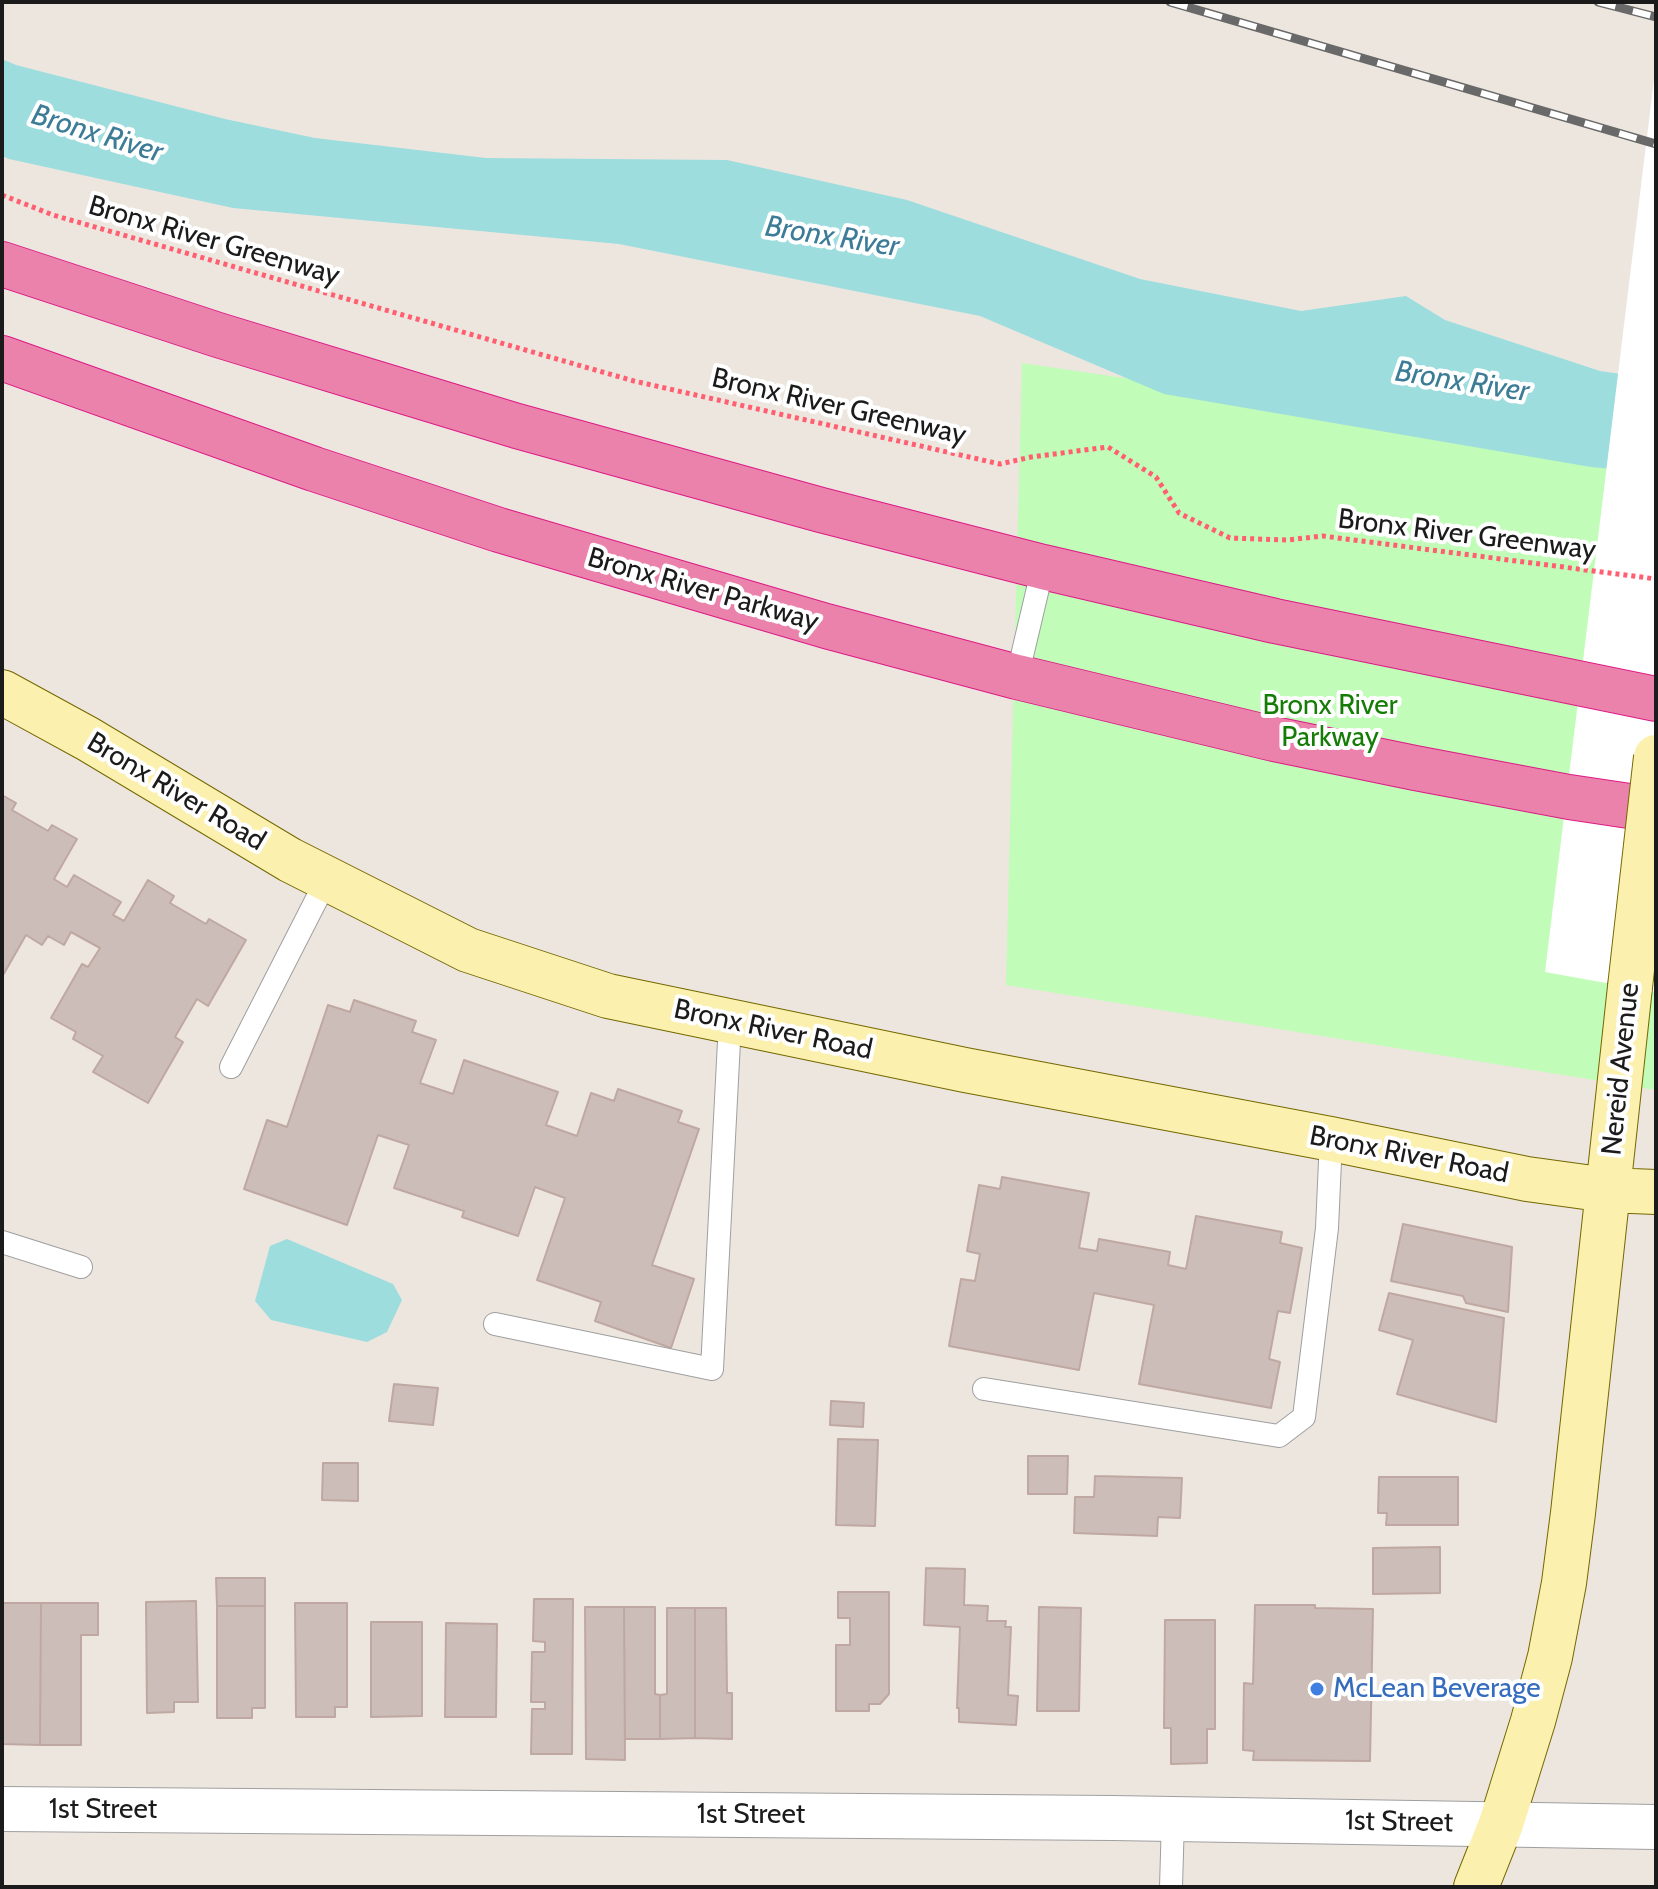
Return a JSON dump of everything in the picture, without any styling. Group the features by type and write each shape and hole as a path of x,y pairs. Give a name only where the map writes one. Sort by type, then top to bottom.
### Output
{"highway":[{"path":"2,264 218,335 517,426 807,506 1043,567 1275,621 1656,699"},
{"name":"Bronx River Parkway","path":"2,358 285,460 499,530 811,622 1017,677 1274,739 1539,791 1651,809"}],"street":[{"name":"Bronx River Road","path":"2,692 88,739 290,860 468,950 608,996 980,1073 1527,1179 1607,1190 1656,1192"},
{"name":"Nereid Avenue","path":"1476,1887 1501,1824 1533,1721 1550,1657 1564,1583 1656,757"},
{"name":"1st Street","path":"2,1809 1173,1819 1656,1827"}],"lane":[{"path":"1017,677 1043,567"},
{"path":"231,1067 327,879"},
{"path":"495,1324 712,1369 730,1022"},
{"path":"984,1389 1279,1436 1304,1417 1327,1228 1331,1139"},
{"path":"2,1242 81,1267"},
{"path":"1171,1887 1173,1819"}],"path":[{"name":"Bronx River Greenway","path":"2,195 53,215 634,381 985,461 1000,464 1108,447 1156,477 1179,513 1230,538 1287,540 1323,536 1656,579"}],"green space":[{"name":"Bronx River Parkway","path":"1022,363 1656,456 1656,1090 1006,985"}],"water":[{"name":"Bronx River","path":"2,59 225,119 315,138 486,158 727,160 907,200 1140,279 1301,311 1406,296 1445,320 1600,371 1656,379 1656,473 1591,467 1164,394 980,316 619,244 233,208 9,159 2,156"},
{"path":"287,1239 393,1284 402,1300 387,1332 367,1342 271,1320 255,1301 270,1246"}],"pier":[{"path":"1656,63 1656,992 1545,972"}],"building":[{"path":"2,795 16,803 12,810 48,831 52,825 77,839 54,879 67,887 74,875 121,902 113,915 124,921 148,880 174,896 170,903 206,924 209,919 246,940 208,1006 197,999 175,1037 183,1042 148,1103 93,1072 103,1056 73,1039 76,1032 51,1018 82,964 88,967 100,948 71,932 64,945 48,936 42,945 26,935 2,977"},
{"path":"354,1000 416,1021 412,1032 436,1040 420,1083 453,1094 464,1060 558,1092 546,1125 577,1136 591,1093 614,1101 618,1089 682,1111 678,1122 699,1129 652,1265 694,1279 671,1348 595,1321 601,1302 537,1280 565,1198 535,1187 518,1236 462,1217 464,1211 394,1188 409,1145 378,1135 347,1225 244,1189 267,1120 287,1127 328,1005 350,1012"},
{"path":"1002,1177 1089,1193 1079,1248 1097,1251 1099,1239 1170,1252 1168,1265 1186,1269 1196,1216 1282,1232 1280,1243 1302,1248 1290,1313 1278,1311 1269,1359 1280,1362 1271,1408 1139,1384 1154,1305 1094,1293 1079,1370 949,1346 961,1279 975,1281 980,1254 967,1251 979,1185 1000,1189"},
{"path":"1403,1224 1512,1247 1508,1312 1466,1303 1463,1296 1391,1281"},
{"path":"1389,1293 1504,1318 1496,1422 1397,1394 1413,1340 1379,1330"},
{"path":"394,1384 438,1388 433,1425 389,1421"},
{"path":"831,1401 864,1403 863,1427 830,1425"},
{"path":"838,1439 878,1440 875,1526 836,1525"},
{"path":"1028,1456 1068,1456 1067,1494 1028,1494"},
{"path":"323,1463 358,1463 358,1501 322,1500"},
{"path":"1095,1476 1182,1478 1180,1518 1158,1517 1157,1536 1074,1533 1075,1497 1094,1497"},
{"path":"1379,1477 1458,1477 1458,1525 1386,1525 1387,1513 1378,1513"},
{"path":"1440,1547 1440,1593 1373,1594 1373,1548"},
{"path":"926,1568 965,1569 964,1605 988,1606 987,1621 1006,1621 1005,1627 1011,1627 1008,1695 1018,1696 1016,1725 959,1722 960,1627 924,1625"},
{"path":"216,1578 265,1578 265,1606 217,1606"},
{"path":"838,1592 889,1592 889,1694 880,1704 869,1704 869,1711 836,1711 836,1645 850,1645 850,1618 838,1618"},
{"path":"534,1599 573,1599 572,1754 531,1754 532,1709 545,1709 545,1702 531,1702 532,1652 545,1652 545,1642 533,1641"},
{"path":"196,1601 198,1702 174,1702 174,1712 147,1713 146,1602"},
{"path":"2,1603 41,1603 40,1745 2,1744"},
{"path":"41,1603 98,1603 98,1635 81,1635 81,1745 40,1745"},
{"path":"295,1603 347,1603 347,1707 335,1707 335,1717 296,1717"},
{"path":"1255,1605 1373,1609 1370,1761 1253,1760 1254,1751 1243,1750 1244,1683 1253,1684"},
{"path":"217,1606 265,1606 265,1708 252,1708 252,1718 217,1718"},
{"path":"585,1607 624,1607 625,1760 586,1759"},
{"path":"624,1607 655,1607 655,1694 660,1695 660,1739 625,1739"},
{"path":"1039,1607 1081,1608 1079,1711 1037,1711"},
{"path":"667,1608 695,1608 695,1738 660,1739 660,1695 667,1694"},
{"path":"695,1608 726,1608 727,1693 732,1693 732,1739 695,1738"},
{"path":"1165,1620 1215,1620 1215,1729 1207,1729 1207,1763 1171,1764 1171,1728 1164,1728"},
{"path":"371,1622 422,1622 422,1716 371,1717"},
{"path":"446,1623 497,1624 496,1717 445,1717"}],"railway":[{"path":"1170,2 1656,144"},
{"path":"1598,2 1656,17"}],"place":[{"name":"McLean Beverage","path":"1317,1689"}]}
